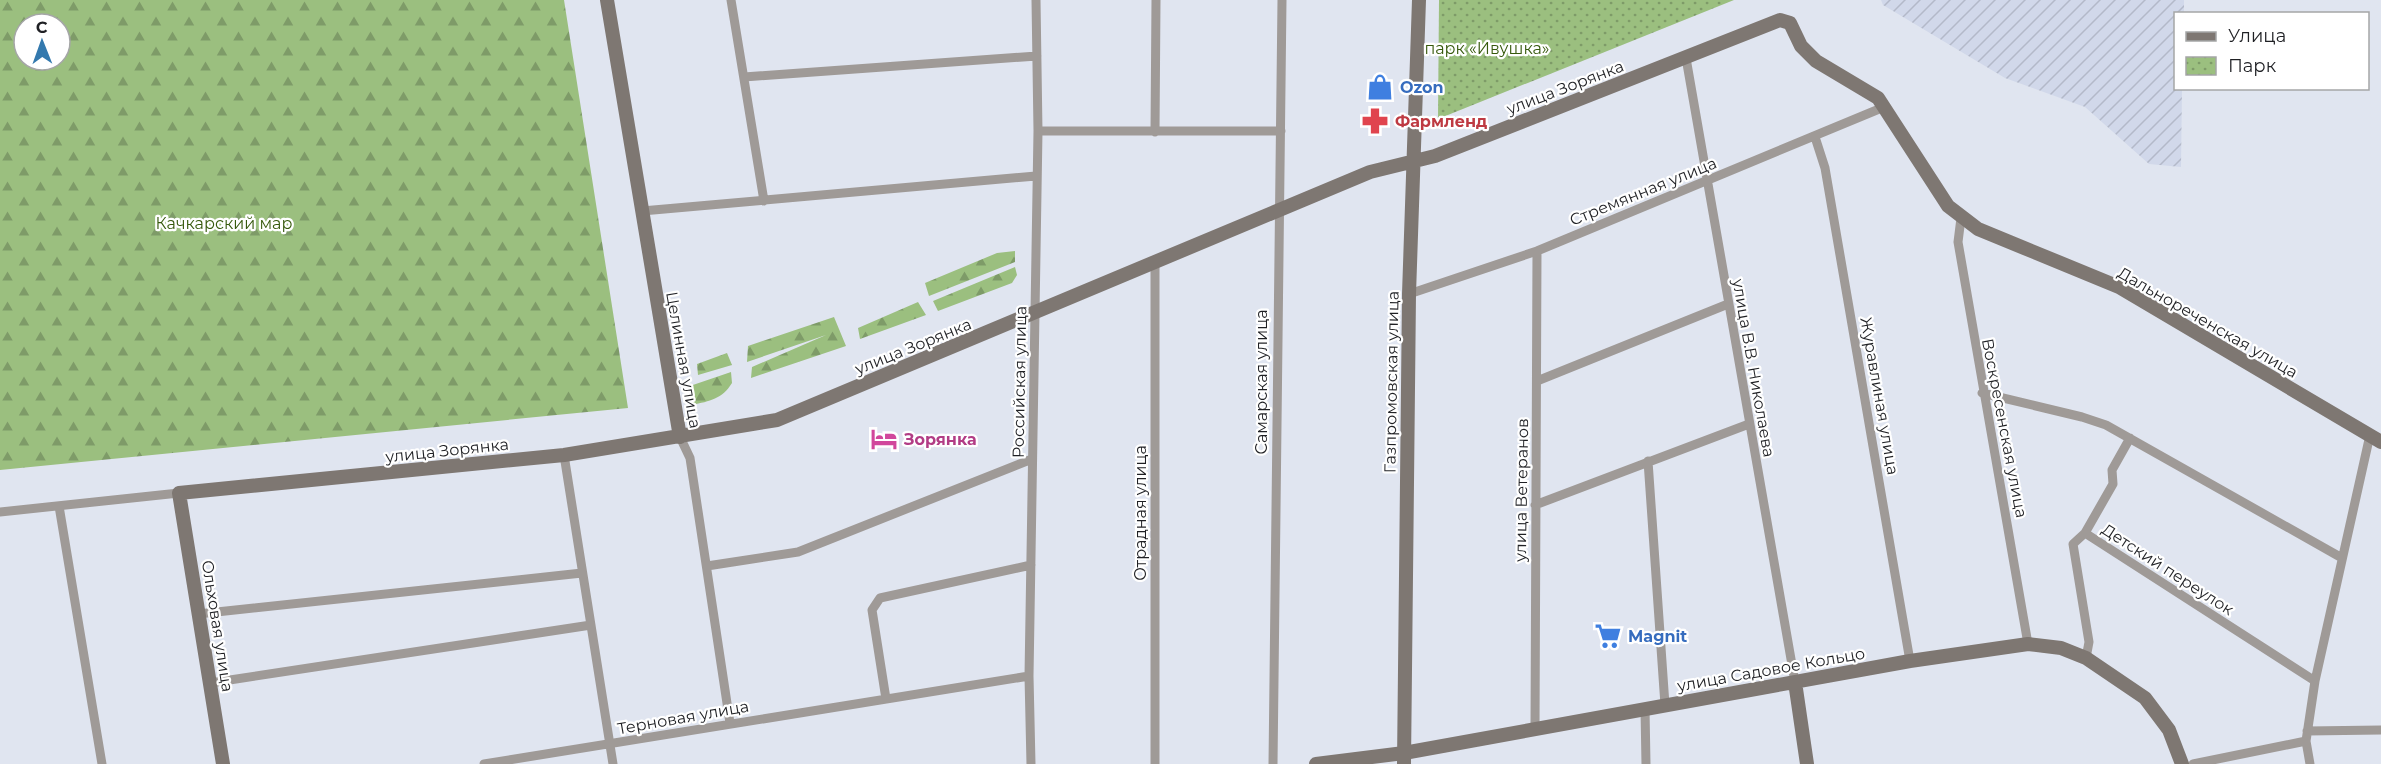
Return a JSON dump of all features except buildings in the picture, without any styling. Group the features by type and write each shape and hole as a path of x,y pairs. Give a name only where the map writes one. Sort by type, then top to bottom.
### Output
{"street":[{"name":"Целинная улица","path":"607,0 680,437 690,458 730,723"},
{"path":"731,0 764,201"},
{"name":"Российская улица","path":"1031,764 1029,676 1038,131 1036,0"},
{"path":"1155,132 1156,0"},
{"name":"Самарская улица","path":"1273,764 1277,234 1281,209 1282,0"},
{"name":"Газпромовская улица","path":"1404,759 1409,294 1419,0"},
{"name":"улица Зорянка","path":"0,512 564,455 777,420 1370,172 1435,156 1780,20 1790,23"},
{"name":"Дальнореченская улица","path":"1790,23 1802,46 1816,61 1870,91 1884,108 1948,206 1961,218 1978,229 2119,287 2375,439"},
{"path":"744,77 1037,56"},
{"name":"улица В.В. Николаева","path":"1686,58 1794,682"},
{"name":"Стремянная улица","path":"1409,294 1537,250 1884,108"},
{"path":"1038,131 1281,131"},
{"name":"Журавлиная улица","path":"1815,136 1825,168 1911,661"},
{"path":"642,212 1036,176"},
{"name":"Воскресенская улица","path":"1961,218 1958,242 1982,393 2028,644"},
{"name":"улица Ветеранов","path":"1535,729 1537,250"},
{"name":"Отрадная улица","path":"1155,262 1155,764"},
{"path":"1537,381 1728,304"},
{"path":"1982,393 2106,425 2342,558"},
{"path":"1535,506 1749,424"},
{"path":"2085,533 2112,484 2112,471 2130,438"},
{"path":"2310,764 2306,736 2315,681 2342,558 2375,439"},
{"path":"564,455 613,764"},
{"path":"707,567 798,552 1032,459"},
{"path":"1648,461 1665,705"},
{"name":"Ольховая улица","path":"179,493 223,764"},
{"path":"59,506 102,764"},
{"name":"Детский переулок","path":"2086,658 2089,642 2073,544 2085,533 2315,681"},
{"path":"886,699 872,610 880,598 1031,565"},
{"path":"198,614 582,573"},
{"path":"210,683 591,625"},
{"name":"улица Садовое Кольцо","path":"1316,764 1404,759 1535,729 1665,705 1911,661 2028,644 2061,648 2086,658 2145,698 2169,730 2182,764"},
{"name":"Терновая улица","path":"484,764 1029,676"},
{"path":"1794,682 1808,764"},
{"path":"1645,709 1646,764"},
{"path":"2193,764 2306,736 2381,730"}],"shaded area":[{"path":"1881,0 2184,0 2184,12 2174,12 2174,90 2182,90 2181,167 2149,164 2085,107 2005,78 1883,5"}],"green space":[{"name":"Качкарский мар","path":"0,0 564,0 628,408 0,470"},
{"name":"парк «Ивушка»","path":"1439,0 1734,0 1438,119"},
{"path":"1015,251 1015,262 929,296 925,283 997,253"},
{"path":"1015,267 1017,275 1012,283 938,311 933,301"},
{"path":"918,302 926,315 860,339 858,328"},
{"path":"834,317 846,346 751,378 752,367 826,335 747,362 748,346"},
{"path":"727,353 732,365 698,375 697,364"},
{"path":"731,372 732,383 724,393 692,405 687,387"}],"place":[{"name":"Ozon","path":"1380,87"},
{"name":"Фармленд","path":"1375,121"},
{"name":"Зорянка","path":"884,439"},
{"name":"Magnit","path":"1608,636"}]}
